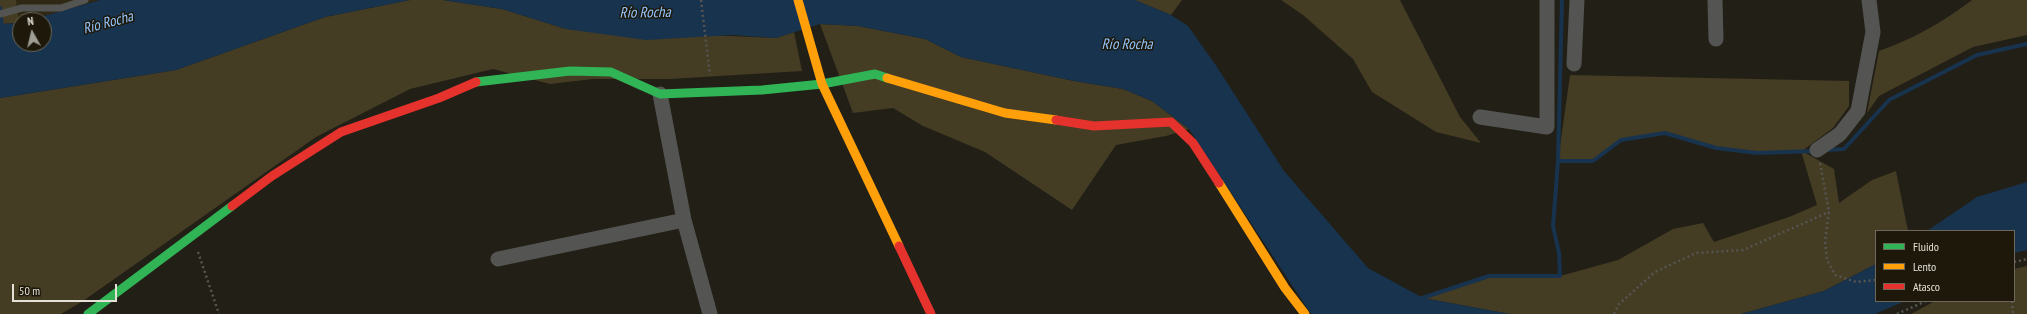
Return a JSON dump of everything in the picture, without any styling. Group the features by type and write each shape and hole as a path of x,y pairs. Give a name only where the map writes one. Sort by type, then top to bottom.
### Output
{"street":[{"path":"798,0 807,36 822,84 931,314"},
{"path":"1480,117 1547,126 1548,0"},
{"path":"1574,64 1577,0"},
{"path":"1715,0 1716,39"},
{"path":"1817,150 1840,134 1858,111 1873,32 1869,0"},
{"path":"88,314 272,176 341,132 439,98 476,82 570,71 611,72 660,94 711,93 822,84 875,74 1005,113 1094,126 1171,122 1193,143 1285,288 1306,314"},
{"path":"660,94 684,220 710,314"},
{"path":"498,259 684,220"}],"lane":[{"path":"0,14 22,8 61,8 85,0"}],"path":[{"path":"701,0 707,44 711,93"},
{"path":"1817,150 1829,212 1825,241 1827,260 1835,274 1856,282 1875,280"},
{"path":"1614,314 1619,304 1655,272 1696,253 1743,250 1829,212"},
{"path":"192,237 219,314"},
{"path":"2015,262 2027,259"},
{"path":"1897,314 1924,302"},
{"path":"2012,302 2013,314"}],"shaded area":[{"path":"0,0 16,0 18,12 12,12 12,23 0,24"},
{"path":"16,0 100,0 52,14 52,12 18,12"},
{"path":"410,0 443,0 502,9 566,29 776,38 794,32 802,71 670,79 593,79 550,84 493,69 410,89 316,137 83,301 61,314 0,314 0,98 176,70 325,17"},
{"path":"1135,0 1182,0 1171,15"},
{"path":"1281,0 1400,0 1460,117 1481,143 1436,132 1372,92 1353,59 1303,15"},
{"path":"1972,0 2027,0 2027,35 1973,47 1879,96 1867,113 1879,51 1904,41 1927,29 1950,16"},
{"path":"820,24 858,26 925,39 961,57 1074,81 1123,89 1152,101 1189,129 1166,136 1116,145 1072,210 985,152 923,126 893,108 853,113"},
{"path":"1570,75 1849,81 1849,106 1833,128 1802,151 1834,169 1839,203 1872,180 1896,171 1908,230 1875,230 1875,265 1824,291 1741,314 1510,314 1423,298 1489,276 1560,276 1618,260 1673,229 1703,223 1714,242 1789,217 1817,205 1801,151 1757,153 1716,148 1665,133 1621,140 1593,161 1558,161"},
{"path":"2027,266 2027,314 1911,314 1933,302 2015,302 2015,269"}],"water":[{"name":"Río Rocha","path":"100,0 410,0 325,17 176,70 0,98 0,24 12,23 12,52 52,52 52,14"},
{"name":"Río Rocha","path":"443,0 1135,0 1171,15 1188,26 1215,64 1284,171 1368,268 1423,298 1510,314 1311,314 1189,129 1152,101 1123,89 1074,81 961,57 925,39 858,26 820,24 776,38 732,35 646,40 566,29 502,9"},
{"path":"2027,182 2027,250 2015,253 2015,230 1928,230 1977,197"},
{"path":"1875,265 1875,302 1903,302 1875,314 1741,314 1824,291"}],"waterway":[{"path":"1419,299 1489,276 1560,276 1559,253 1553,226 1558,161 1562,0"},
{"path":"0,8 2,29"},
{"path":"1825,150 1844,149 1889,100 1977,55 2027,44"},
{"path":"1558,161 1593,161 1621,140 1665,133 1716,148 1757,153 1815,151"}],"traffic: fast":[{"path":"476,82 570,71 611,72 660,94 762,90 822,84 875,74 887,78"},
{"path":"88,314 232,206"}],"traffic: slow":[{"path":"798,0 822,84 899,246"},
{"path":"887,78 1005,113 1056,120"},
{"path":"1219,183 1285,288 1305,314"}],"traffic: jam":[{"path":"232,206 272,176 341,132 439,98 476,82"},
{"path":"1056,120 1094,126 1171,122 1193,143 1219,183"},
{"path":"899,246 931,314"}]}
